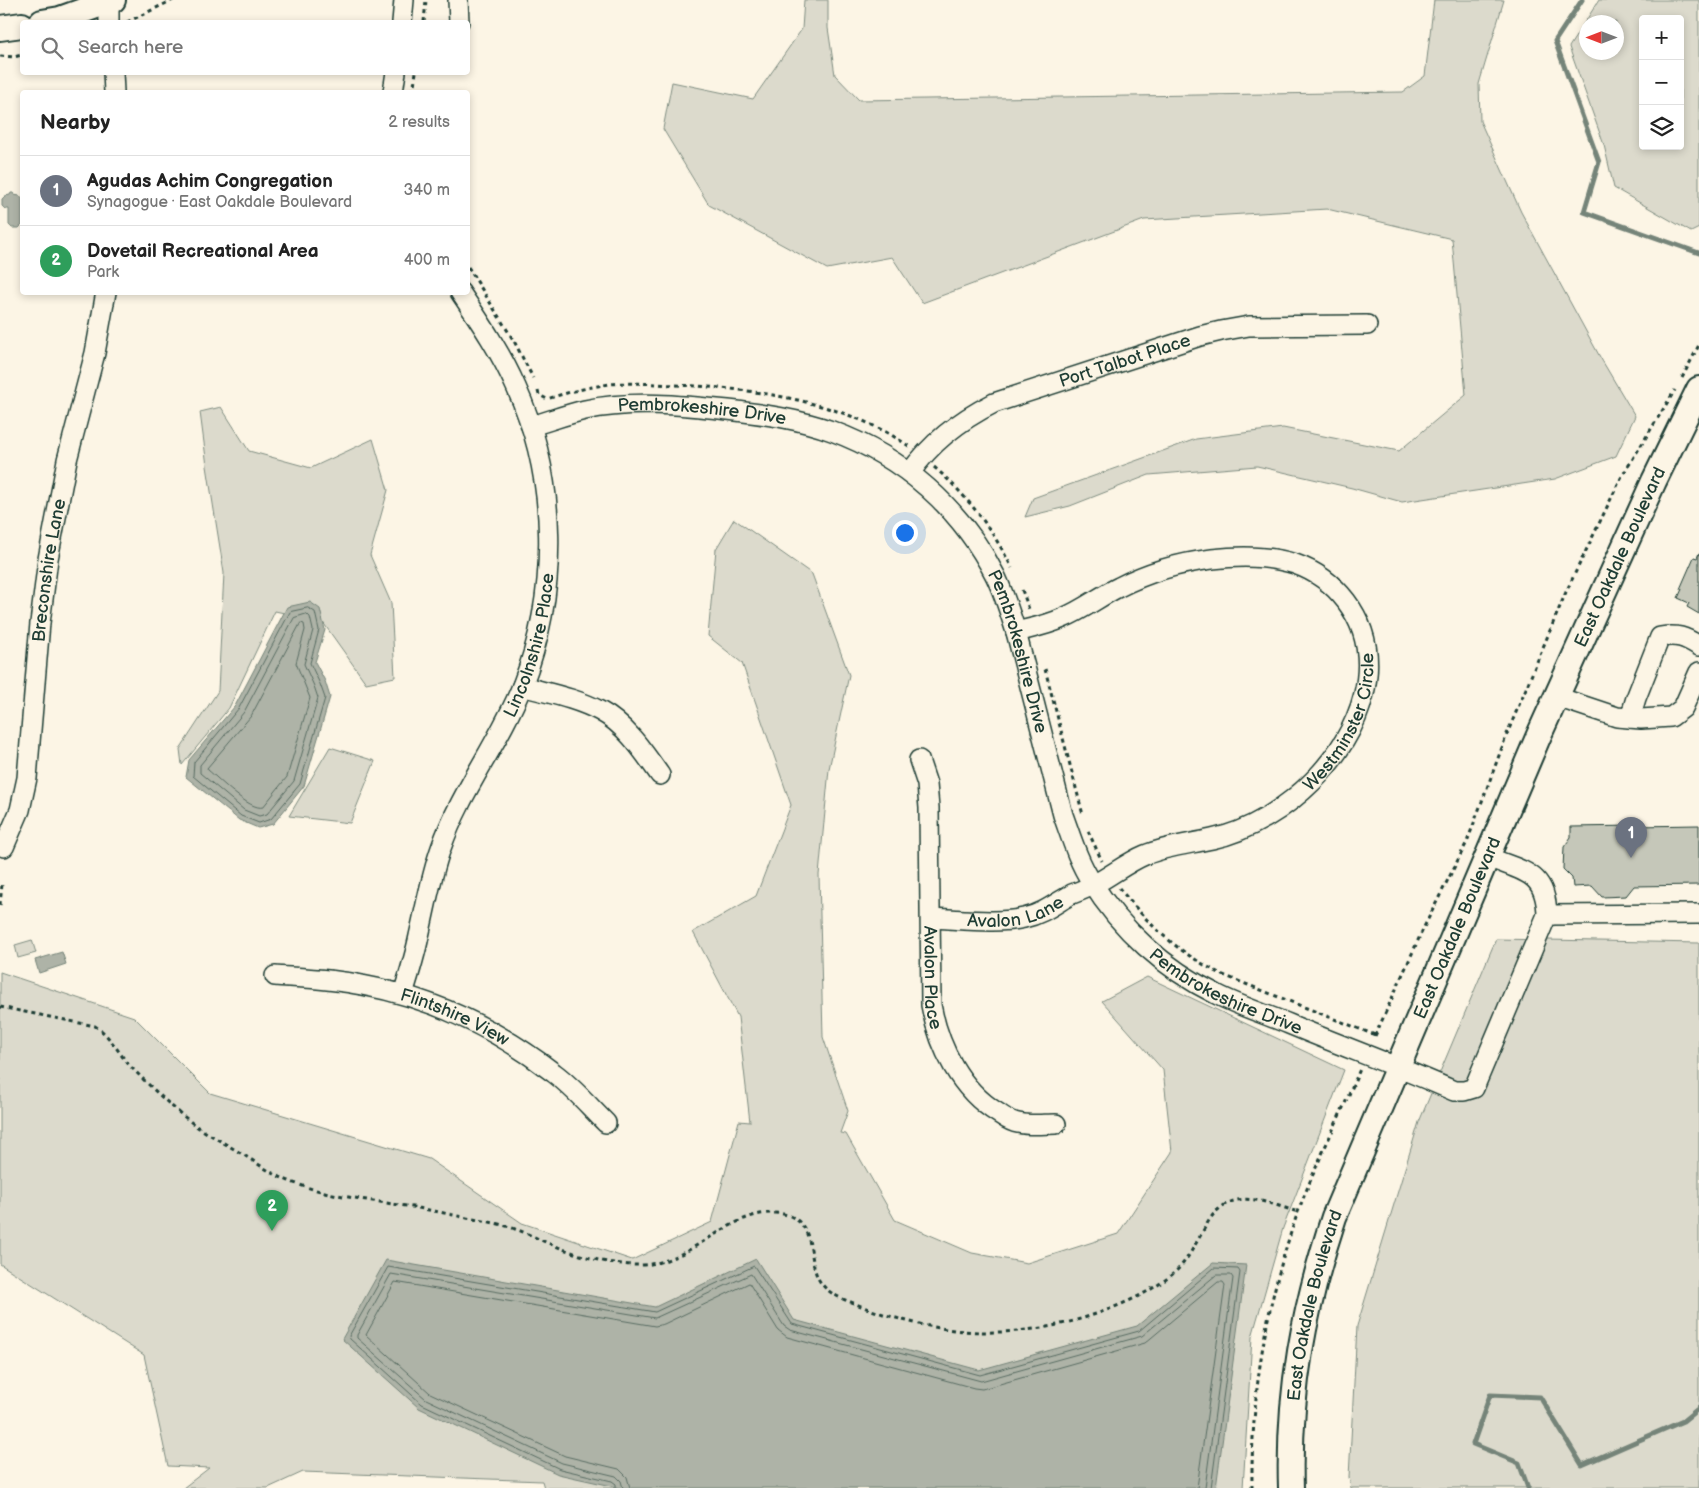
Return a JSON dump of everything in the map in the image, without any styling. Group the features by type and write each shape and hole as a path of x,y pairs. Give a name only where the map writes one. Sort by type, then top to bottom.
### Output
{"main road":[{"path":"54,20 110,8"},
{"path":"0,28 20,25"},
{"name":"East Oakdale Boulevard","path":"1291,1488 1292,1410 1297,1361 1306,1312 1318,1264 1334,1217 1557,697 1654,481 1699,388"}],"street":[{"path":"402,20 404,0"},
{"path":"458,0 459,20"},
{"path":"113,75 114,90"},
{"path":"393,90 396,75"},
{"name":"Breconshire Lane","path":"4,847 20,810 27,778 40,623 48,559 68,460 95,353 105,295"},
{"name":"Lincolnshire Place","path":"404,994 419,937 429,887 441,848 459,804 502,730 522,686 535,646 544,605 547,577 546,494 531,426 517,389 500,353 462,295"},
{"name":"Port Talbot Place","path":"910,473 933,444 952,428 972,414 994,403 1200,336 1249,326 1367,325"},
{"name":"Pembrokeshire Drive","path":"531,426 586,410 608,407 648,405 748,412 797,421 831,431 872,449 910,473 946,505 965,527 982,551 996,577 1007,604 1025,630 1063,815 1073,843 1102,880 1118,918 1145,946 1167,965 1217,995 1454,1091 1464,1091 1474,1088 1547,915"},
{"name":"Westminster Circle","path":"1025,630 1065,617 1119,586 1146,575 1179,565 1214,559 1248,558 1276,560 1294,564 1311,571 1327,581 1341,594 1352,609 1362,629 1367,650 1368,671 1365,692 1357,716 1343,743 1328,765 1313,781 1290,802 1244,828 1215,838 1162,848 1143,856 1102,880"},
{"path":"1630,718 1660,637 1672,635 1688,639 1699,646"},
{"path":"1557,697 1617,717 1671,717 1683,708 1699,672"},
{"path":"522,686 584,703 600,711 618,724 635,741 660,775"},
{"name":"Avalon Place","path":"919,760 927,784 929,808 931,1005 946,1052 957,1074 973,1093 992,1110 1018,1124 1056,1124"},
{"path":"1488,857 1532,876 1542,886 1547,900 1547,915 1699,914"},
{"name":"Avalon Lane","path":"931,918 1004,920 1023,918 1044,912 1073,894 1102,880"},
{"name":"Flintshire View","path":"275,976 361,984 404,994 484,1026 521,1048 556,1074 606,1123"}],"path":[{"path":"131,20 174,0"},
{"path":"424,20 426,0"},
{"path":"0,56 20,56"},
{"path":"413,90 416,75"},
{"path":"1252,1488 1257,1379 1272,1297 1298,1212 1320,1158 1424,927 1468,842 1507,734 1566,592 1621,478 1661,414 1699,345"},
{"path":"544,398 612,384 695,386 788,398 827,407 904,443 947,479 980,515 999,542 1016,575"},
{"path":"1019,582 1025,630"},
{"path":"1044,663 1083,817"},
{"path":"1085,824 1102,880 1129,901 1148,922 1178,948 1200,963 1231,978 1375,1036"},
{"path":"0,905 2,884"},
{"path":"0,1007 94,1026 105,1032 133,1068 166,1101 196,1126 291,1182 340,1195 490,1222 514,1228 581,1256 633,1265 650,1265 666,1262 748,1217 759,1214 780,1213 790,1215 802,1225 809,1240 819,1282 831,1293 884,1315 934,1328 1014,1332 1054,1326 1094,1315 1144,1292 1176,1272 1187,1259 1210,1218 1219,1208 1248,1199 1298,1212"}],"shaded area":[{"path":"804,0 828,0 828,28 835,75 859,100 1403,92 1425,76 1434,0 1504,0 1479,84 1480,121 1521,212 1600,357 1635,416 1616,456 1555,479 1402,502 1352,488 1257,466 1149,475 1070,506 1025,517 1033,498 1196,439 1283,428 1399,451 1466,395 1452,239 1327,209 1144,220 922,303 892,257 827,269 709,205 663,129 672,82 753,99 802,29"},
{"path":"1599,0 1699,0 1699,228 1691,232 1614,188 1604,145 1569,47 1579,31 1579,60 1624,60 1624,15 1589,15"},
{"path":"221,407 249,451 311,468 373,439 388,490 370,555 391,603 395,677 366,683 322,621 275,611 229,708 182,765 180,749 218,691 224,573 200,412"},
{"path":"734,519 812,574 849,675 829,769 819,875 823,1037 848,1111 840,1133 846,1134 895,1220 972,1253 1027,1263 1118,1234 1172,1152 1163,1070 1102,1001 1147,977 1344,1070 1283,1228 1252,1337 1243,1488 544,1488 542,1481 303,1472 268,1488 183,1488 209,1468 168,1466 144,1355 0,1264 0,972 134,1017 210,1093 429,1159 522,1223 632,1260 712,1222 739,1121 750,1122 738,1017 693,932 756,896 791,805 742,663 708,636 716,549"},
{"path":"330,747 375,761 350,823 289,816"},
{"path":"1496,939 1699,943 1699,1488 1351,1488 1349,1477 1357,1326 1419,1122"},
{"path":"32,940 36,953 18,958 15,945"}],"water":[{"path":"14,193 14,195 20,196 19,228 12,228 9,225 9,209 5,209 2,206 2,199"},
{"path":"310,602 320,609 325,630 315,662 325,681 330,697 304,786 273,824 258,828 239,820 186,777 189,760 235,706 287,607"},
{"path":"62,952 66,964 39,973 35,960"},
{"path":"756,1259 794,1320 979,1370 1137,1326 1213,1263 1246,1265 1216,1488 621,1488 558,1474 419,1408 342,1339 386,1260 655,1307"}],"building":[{"path":"1699,553 1699,614 1687,607 1689,603 1678,598 1694,557 1697,558"},
{"path":"1699,825 1699,885 1634,886 1626,896 1602,897 1592,886 1573,887 1572,878 1563,869 1564,847 1571,837 1571,827"}],"waterway":[{"path":"1582,0 1555,41 1599,162 1584,212 1699,253"},
{"path":"1528,1488 1519,1463 1473,1444 1490,1395 1540,1397 1582,1465 1683,1421 1699,1408"}],"place":[{"name":"Agudas Achim Congregation","path":"1631,858"},
{"name":"Dovetail Recreational Area","path":"272,1231"}]}
